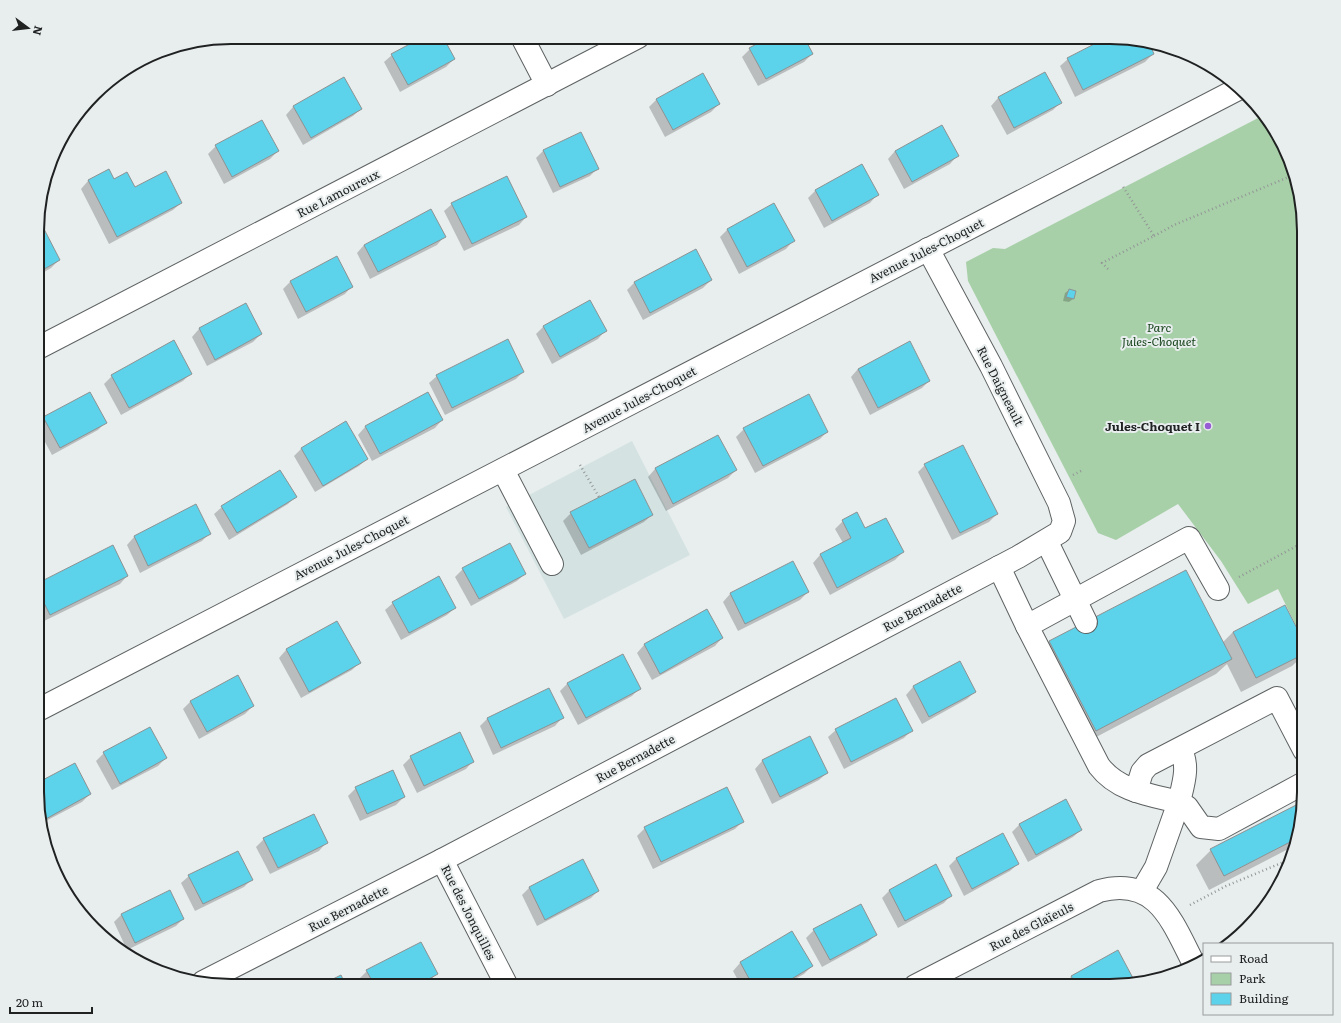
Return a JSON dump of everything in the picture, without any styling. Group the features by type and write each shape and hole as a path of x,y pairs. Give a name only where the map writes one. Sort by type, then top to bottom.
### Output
{"street":[{"path":"526,44 547,84"},
{"name":"Rue Lamoureux","path":"44,345 624,44"},
{"name":"Avenue Jules-Choquet","path":"44,707 503,470 928,248 1234,91"},
{"name":"Rue Daigneault","path":"928,248 991,366 1051,486 1064,516 1063,527"},
{"path":"503,470 552,564"},
{"name":"Rue Bernadette","path":"211,978 442,860 1047,542 1060,532 1063,527"},
{"path":"1027,626 1189,538 1218,589"},
{"path":"1047,542 1086,622"},
{"path":"999,567 1027,626 1099,766 1118,784 1136,791 1179,802 1188,807 1201,826 1219,829 1297,788"},
{"path":"1136,791 1142,772 1148,765 1277,698 1297,737"},
{"path":"1180,749 1185,762 1185,770 1179,802 1146,894 1165,910 1192,960"},
{"name":"Rue des Jonquilles","path":"442,860 503,979"},
{"name":"Rue des Glaïeuls","path":"929,979 1099,891 1118,887 1146,894"}],"path":[{"path":"1108,269 1102,263 1174,225 1289,177"},
{"path":"1122,185 1154,236"},
{"path":"580,465 599,497"},
{"path":"1070,476 1083,470"},
{"path":"1237,578 1297,546"},
{"path":"1186,907 1226,886 1284,862"}],"shaded area":[{"path":"632,441 690,555 564,619 506,507"}],"green space":[{"name":"Parc Jules-Choquet","path":"1259,118 1278,148 1283,159 1291,183 1297,219 1297,628 1278,589 1248,604 1221,561 1178,504 1116,540 1098,533 968,281 966,262 993,248 1005,249"}],"building":[{"path":"410,44 447,44 455,59 408,85 391,54"},
{"path":"757,44 808,44 813,54 766,79 749,48"},
{"path":"1094,44 1122,44 1152,49 1154,54 1083,90 1067,58"},
{"path":"1045,72 1062,103 1014,128 998,97"},
{"path":"703,73 720,104 673,130 656,99"},
{"path":"344,77 362,109 311,138 293,106"},
{"path":"262,120 279,151 232,177 215,145"},
{"path":"942,125 959,156 912,182 895,151"},
{"path":"581,132 599,169 560,187 543,150"},
{"path":"862,164 879,195 832,221 815,190"},
{"path":"109,169 114,179 127,172 135,187 166,171 182,203 117,237 88,180"},
{"path":"507,176 527,217 472,244 451,203"},
{"path":"774,203 795,241 747,267 727,229"},
{"path":"431,209 446,237 378,272 364,245"},
{"path":"44,229 60,260 44,269"},
{"path":"696,249 712,280 650,313 634,282"},
{"path":"337,256 353,287 306,312 290,281"},
{"path":"1069,289 1076,291 1074,299 1066,297"},
{"path":"590,300 607,331 560,357 543,326"},
{"path":"246,303 262,334 215,360 199,328"},
{"path":"508,339 524,372 452,408 436,375"},
{"path":"174,340 192,374 129,408 111,375"},
{"path":"910,341 930,381 878,408 858,369"},
{"path":"90,392 107,423 60,448 44,416"},
{"path":"428,392 443,420 380,454 365,426"},
{"path":"809,394 828,432 763,466 743,428"},
{"path":"346,421 368,459 323,486 301,448"},
{"path":"718,435 737,470 673,504 655,468"},
{"path":"963,445 998,514 960,533 924,464"},
{"path":"280,470 297,497 237,533 221,506"},
{"path":"635,479 653,515 589,548 570,512"},
{"path":"196,504 211,534 148,566 134,536"},
{"path":"857,512 865,528 886,518 904,552 837,588 820,554 851,538 842,520"},
{"path":"510,543 526,574 479,599 462,568"},
{"path":"113,545 128,576 50,615 44,603 44,580"},
{"path":"793,561 809,592 745,624 730,593"},
{"path":"1186,570 1232,659 1096,731 1049,641"},
{"path":"439,576 456,608 409,633 392,602"},
{"path":"1285,605 1297,628 1297,658 1256,678 1233,632"},
{"path":"707,609 723,638 660,674 644,644"},
{"path":"337,621 361,663 309,692 286,649"},
{"path":"623,654 641,689 586,718 567,683"},
{"path":"960,661 976,692 929,717 913,686"},
{"path":"238,675 254,706 207,732 190,701"},
{"path":"549,688 564,718 501,748 487,718"},
{"path":"896,698 913,731 851,762 835,729"},
{"path":"150,727 167,758 120,784 103,752"},
{"path":"460,732 474,762 424,786 410,756"},
{"path":"810,736 828,773 780,797 762,760"},
{"path":"75,763 91,794 46,819 44,804 44,779"},
{"path":"393,770 405,797 367,814 355,787"},
{"path":"727,787 744,822 661,862 644,827"},
{"path":"1066,799 1082,830 1036,855 1019,824"},
{"path":"1297,805 1290,842 1224,876 1210,849"},
{"path":"314,814 328,843 278,868 263,838"},
{"path":"1003,833 1019,864 972,889 956,858"},
{"path":"238,851 253,880 203,904 188,875"},
{"path":"583,859 599,891 545,920 529,887"},
{"path":"936,864 952,896 905,921 889,890"},
{"path":"170,890 184,919 135,943 121,914"},
{"path":"861,904 877,935 830,960 813,929"},
{"path":"792,931 813,966 792,979 749,979 740,962"},
{"path":"421,942 438,974 429,979 371,979 366,970"},
{"path":"1118,950 1133,977 1122,979 1073,979 1071,976"},
{"path":"341,975 343,979 333,979"}],"place":[{"name":"Jules-Choquet I","path":"1208,426"}]}
